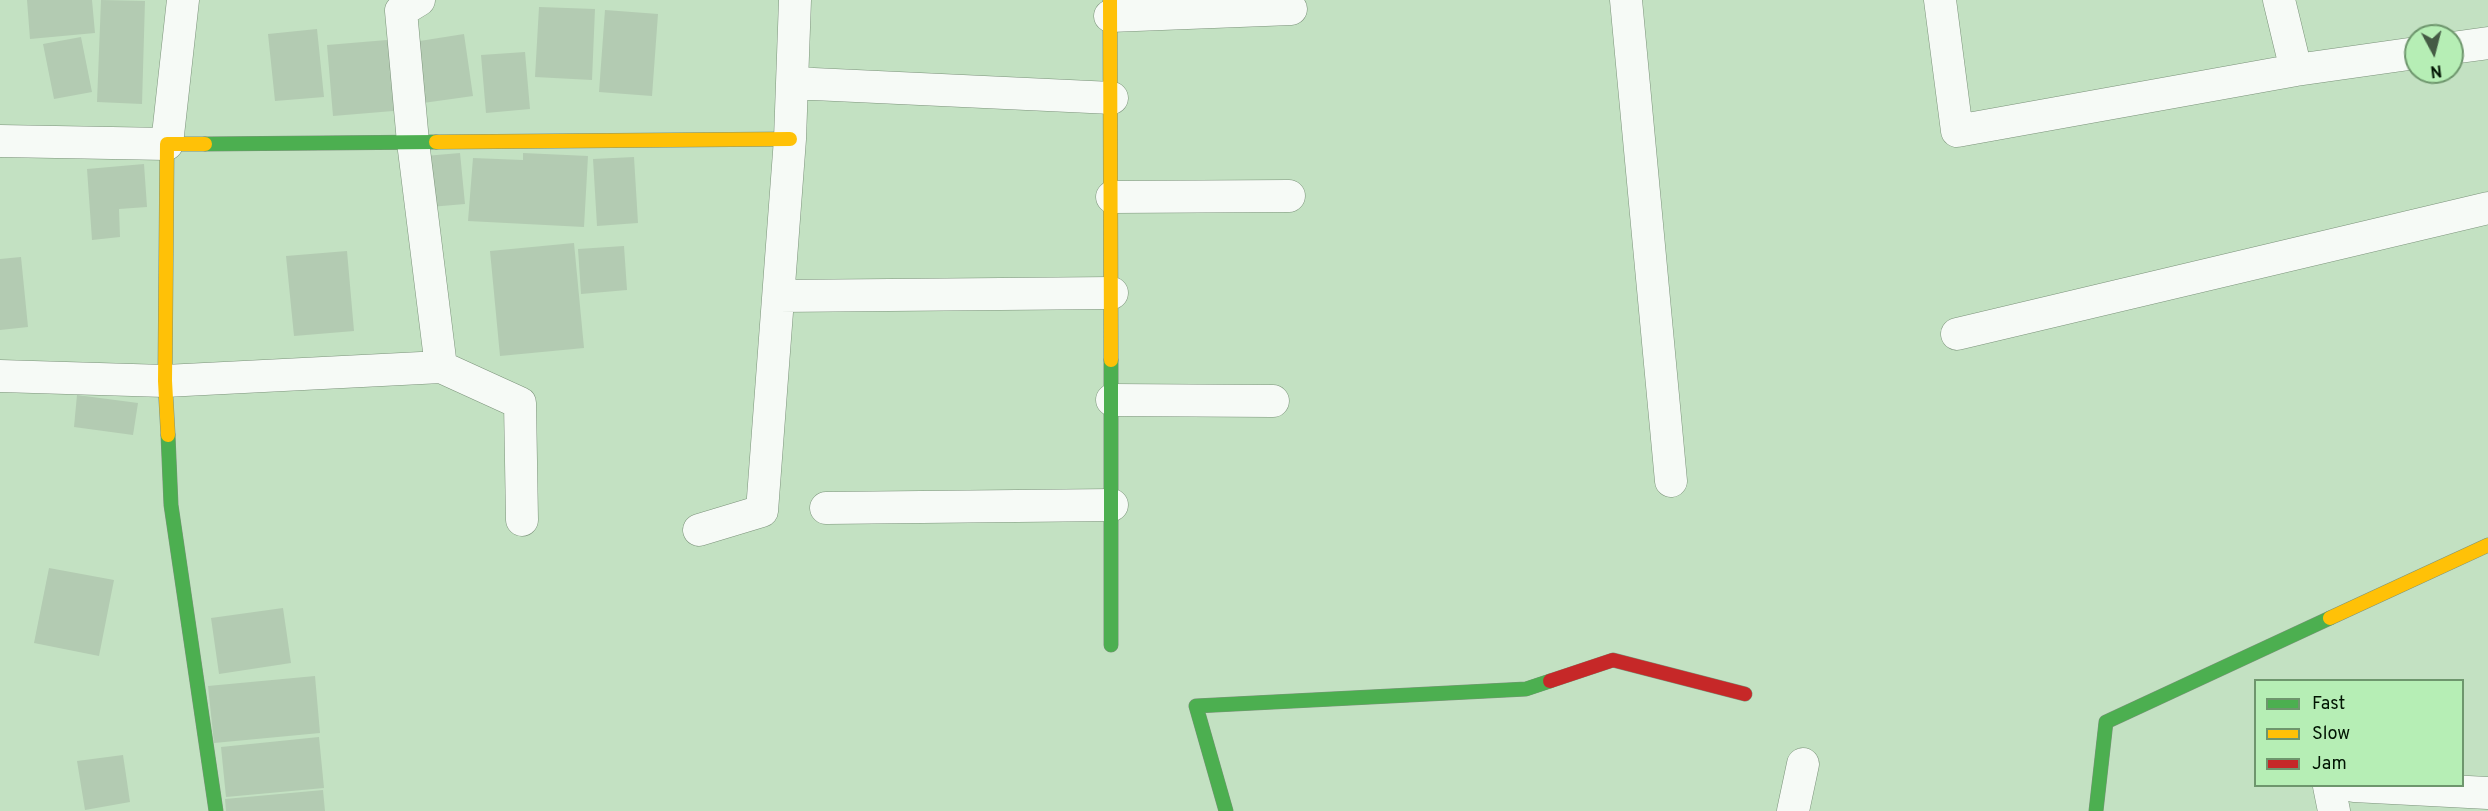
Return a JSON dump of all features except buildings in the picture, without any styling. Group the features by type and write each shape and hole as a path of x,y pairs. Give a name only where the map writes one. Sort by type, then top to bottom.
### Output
{"street":[{"path":"183,0 167,144 165,381 171,505 216,811"},
{"path":"419,0 401,10 413,142 441,367"},
{"path":"699,530 762,511 790,139 795,0"},
{"path":"1626,0 1671,481"},
{"path":"1940,0 1957,131 2296,70 2404,55"},
{"path":"2279,0 2296,70"},
{"path":"1112,645 1110,8 1291,9"},
{"path":"2464,46 2488,43"},
{"path":"792,83 1112,98"},
{"path":"0,141 167,144 790,139"},
{"path":"1112,197 1289,196"},
{"path":"1957,334 2488,208"},
{"path":"778,296 1112,293"},
{"path":"0,376 165,381 441,367 520,403 522,520"},
{"path":"1112,400 1273,401"},
{"path":"826,508 1112,505"},
{"path":"2096,811 2106,722 2488,545"},
{"path":"1226,811 1196,706 1526,688 1613,660 1745,694"},
{"path":"1792,811 1803,764"},
{"path":"2329,787 2334,811"},
{"path":"2371,787 2488,794"}],"traffic: fast":[{"path":"205,144 436,142"},
{"path":"1111,360 1111,645"},
{"path":"168,435 171,505 216,811"},
{"path":"2096,811 2106,722 2330,618"},
{"path":"1226,811 1196,706 1526,689 1550,681"}],"traffic: slow":[{"path":"1110,0 1111,360"},
{"path":"436,142 790,139"},
{"path":"168,435 165,381 167,144 205,144"},
{"path":"2330,618 2488,545"}],"traffic: jam":[{"path":"1550,681 1613,660 1745,694"}]}
